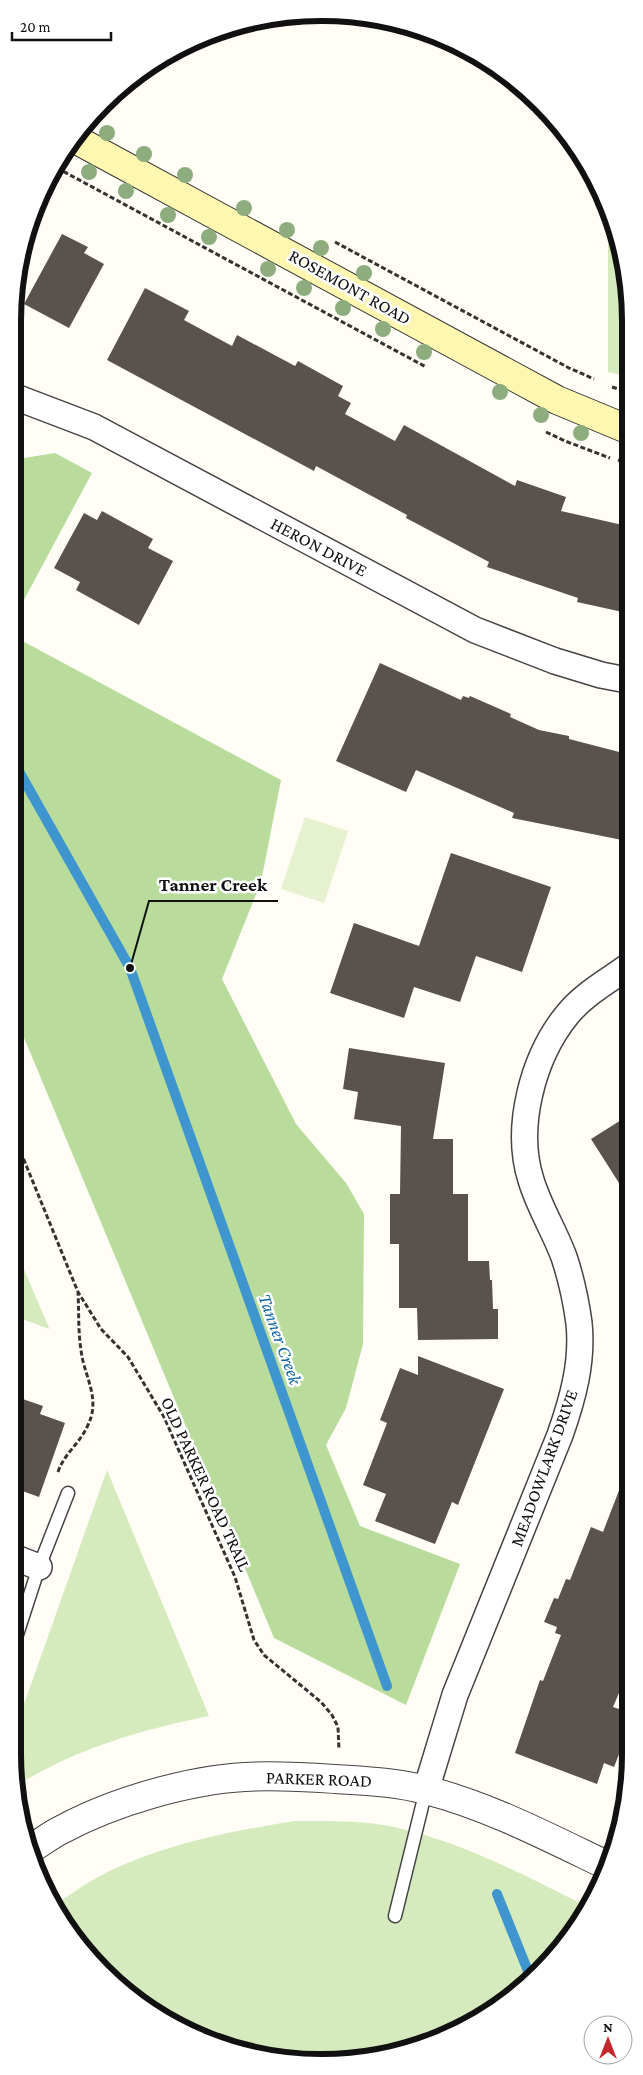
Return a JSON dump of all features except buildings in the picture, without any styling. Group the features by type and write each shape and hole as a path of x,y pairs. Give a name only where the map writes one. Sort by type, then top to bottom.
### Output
{"main road":[{"name":"ROSEMONT ROAD","path":"80,143 557,400 622,427"}],"street":[{"name":"HERON DRIVE","path":"21,399 94,427 475,630 555,661 601,675 622,679"},
{"name":"MEADOWLARK DRIVE","path":"426,1790 455,1695 560,1435 579,1364 579,1322 571,1282 564,1256 540,1206 529,1174 525,1139 532,1086 538,1063 548,1041 568,1014 594,989 622,971"},
{"path":"21,1560 39,1567"},
{"name":"PARKER ROAD","path":"36,1846 62,1829 100,1812 145,1797 212,1781 276,1776 389,1782 426,1790 483,1808 601,1863"}],"lane":[{"path":"21,1622 39,1567 68,1493"},
{"path":"395,1916 426,1790"}],"path":[{"path":"331,240 569,368 600,382"},
{"path":"608,386 622,390"},
{"name":"OLD PARKER ROAD TRAIL","path":"21,1153 78,1292 101,1328 128,1358 164,1417 236,1577 254,1640 264,1655 321,1702 332,1715 338,1727 342,1779"},
{"path":"57,1477 63,1459 87,1428 94,1406 92,1386 81,1352 78,1292"}],"green space":[{"path":"608,231 616,263 621,302 622,375 608,372"},
{"path":"55,453 92,473 21,606 21,459"},
{"path":"21,640 281,780 261,882 222,979 296,1124 346,1183 364,1214 363,1344 346,1408 326,1445 360,1526 460,1564 406,1705 274,1638 21,1030"},
{"path":"305,817 348,831 324,903 281,889"},
{"path":"21,1262 49,1328 21,1319"},
{"path":"107,1470 209,1716 159,1727 87,1750 41,1771 23,1782 21,1712"},
{"path":"295,1821 344,1821 394,1827 419,1833 468,1850 582,1904 560,1936 534,1966 504,1992 472,2014 436,2031 399,2044 341,2053 302,2053 244,2044 189,2023 171,2014 139,1992 109,1966 83,1936 60,1902 91,1881 139,1858 190,1842"}],"waterway":[{"name":"Tanner Creek","path":"21,775 130,968 387,1686"},
{"name":"Tanner Creek","path":"497,1894 528,1971"}],"place":[{"name":"Tanner Creek","path":"130,968"}]}
